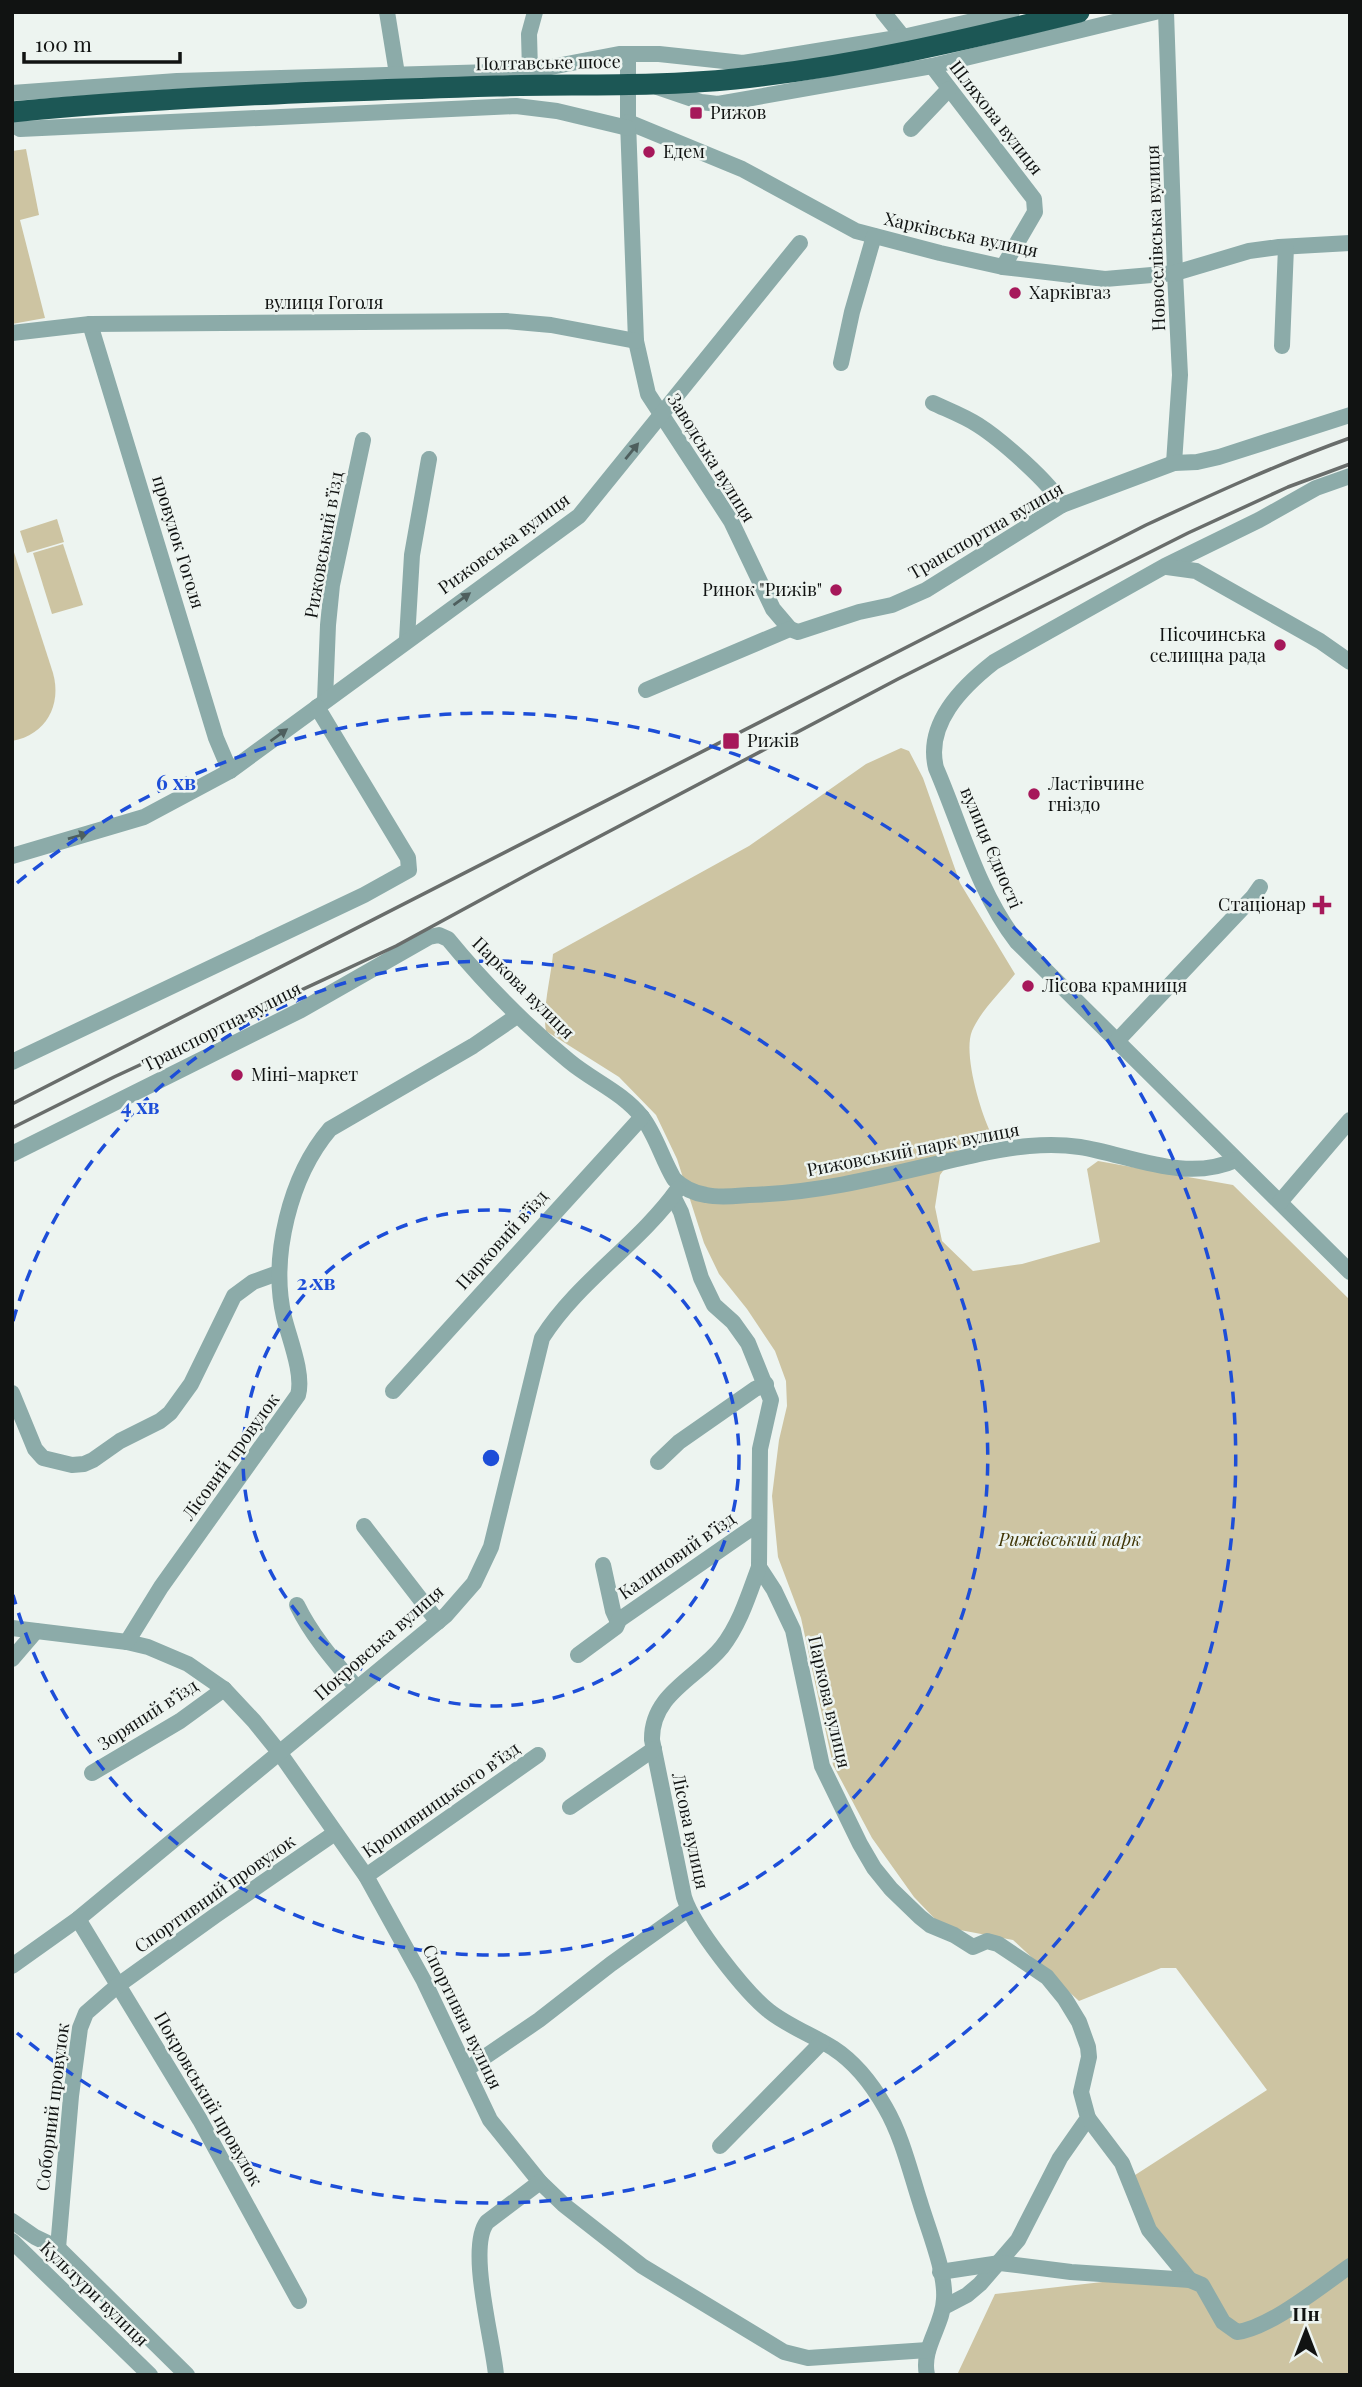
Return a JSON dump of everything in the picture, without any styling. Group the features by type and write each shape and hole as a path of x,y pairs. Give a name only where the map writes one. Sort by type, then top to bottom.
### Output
{"highway":[{"name":"Полтавське шосе","path":"12,112 99,103 219,96 520,86 628,86 734,79 822,68 956,42 1079,12"}],"street":[{"path":"387,12 397,74"},
{"path":"530,71 529,34 535,12"},
{"path":"883,12 903,37"},
{"path":"12,93 177,81 530,71 628,54 659,54 743,63 903,37 1012,12"},
{"path":"651,85 701,102 718,104 932,66 1155,12"},
{"name":"Новоселівська вулиця","path":"1166,12 1175,273 1179,315 1180,375 1174,463"},
{"name":"Заводська вулиця","path":"628,54 636,341 648,394 731,521 773,609 790,629"},
{"name":"Шляхова вулиця","path":"932,66 1034,200 1035,212 1003,267"},
{"path":"911,129 949,89"},
{"name":"Харківська вулиця","path":"12,124 20,129 516,106 628,125 742,169 856,231 1003,267 1105,279 1175,273 1249,251 1350,243"},
{"path":"841,363 852,312 874,236"},
{"name":"Рижовська вулиця","path":"12,856 144,817 230,771 407,639 579,516 800,243"},
{"path":"1282,346 1286,247"},
{"name":"вулиця Гоголя","path":"12,333 90,324 506,321 551,325 636,341"},
{"name":"провулок Гоголя","path":"90,324 216,738 230,771"},
{"path":"933,403 987,431 1043,480 1062,505"},
{"name":"Транспортна вулиця","path":"646,690 790,629 797,632 859,612 892,605 926,590 1062,505 1174,463 1219,457 1350,415"},
{"name":"Рижовський в’їзд","path":"321,703 332,585 363,440"},
{"name":"Рижовська вулиця","path":"407,639 412,555 429,459"},
{"path":"1165,566 1259,520 1316,488 1350,476"},
{"path":"1165,566 1196,571 1320,641 1350,662"},
{"name":"вулиця Єдності","path":"1165,566 994,662 979,674 947,712 936,730 933,752 936,768 985,890 1004,925 1017,942 1350,1272"},
{"path":"12,1062 365,895 409,870 408,858 321,703"},
{"path":"1118,1041 1260,887"},
{"name":"Транспортна вулиця","path":"12,1154 301,1010 429,937 439,935 448,939"},
{"name":"Паркова вулиця","path":"448,939 517,1016 576,1067 627,1100 649,1126 676,1191 701,1278 714,1305 733,1322 748,1343 771,1400 760,1448 759,1567 774,1590 793,1630 822,1766 832,1789 874,1868 906,1905 930,1924 972,1947 983,1942 995,1942 1029,1964 1056,1987 1086,2036 1089,2057 1081,2092 1088,2118"},
{"name":"Лісовий провулок","path":"127,1642 160,1587 298,1395 299,1381 281,1304 278,1273 293,1196 312,1154 330,1129 473,1046 517,1016"},
{"name":"Парковий в’їзд","path":"393,1391 642,1116"},
{"path":"1280,1202 1350,1120"},
{"name":"Рижовський парк вулиця","path":"676,1191 708,1196 795,1193 835,1187 996,1150 1043,1145 1082,1148 1136,1161 1193,1169 1220,1167 1236,1160"},
{"name":"Покровська вулиця","path":"12,1966 78,1919 438,1622 474,1583 491,1547 542,1338 557,1314 676,1191"},
{"path":"12,1393 38,1454 72,1465 93,1460 120,1441 170,1413 191,1384 234,1296 253,1282 278,1273"},
{"path":"658,1462 679,1442 766,1384"},
{"name":"Калиновий в’їзд","path":"578,1655 616,1627 618,1622 759,1523"},
{"path":"364,1526 438,1622"},
{"name":"Калиновий в’їзд","path":"603,1565 612,1611 618,1622"},
{"name":"Лісова вулиця","path":"759,1567 748,1599 723,1646 660,1706 653,1722 654,1749 688,1909 694,1921 753,1997 770,2012 822,2042 855,2066 886,2108 909,2167 945,2289 939,2325 924,2361 927,2375"},
{"path":"297,1605 321,1645 357,1688"},
{"name":"Спортивна вулиця","path":"12,1628 127,1642 188,1664 224,1689 279,1752 366,1876 424,1981 490,2120 540,2182 564,2205 642,2266 784,2352 808,2358 928,2350"},
{"path":"12,1659 36,1631"},
{"name":"Зоряний в’їзд","path":"92,1773 180,1721 224,1689"},
{"path":"570,1807 654,1749"},
{"name":"Кропивницького в’їзд","path":"366,1876 538,1755"},
{"name":"Спортивний провулок","path":"117,1986 335,1833"},
{"path":"467,2069 539,2020 688,1909"},
{"name":"Покровський провулок","path":"78,1919 117,1986 158,2047 299,2301"},
{"name":"Соборний провулок","path":"58,2248 62,2185 80,2028 90,2007 117,1986"},
{"path":"720,2146 822,2042"},
{"path":"944,2307 967,2295 1000,2263 1018,2240 1060,2158 1088,2118 1122,2163 1149,2230 1190,2280"},
{"path":"496,2375 481,2276 481,2230 487,2222 540,2182"},
{"name":"Культури вулиця","path":"12,2221 35,2237 58,2248 187,2375"},
{"name":"Культури вулиця","path":"12,2241 150,2375"},
{"path":"940,2272 1000,2263 1071,2272 1190,2280 1202,2285 1223,2322 1237,2332 1249,2330 1287,2309 1350,2266"}],"green space":[{"path":"26,149 39,215 20,220 45,318 12,324 12,151"},
{"path":"57,519 64,542 27,553 20,531"},
{"path":"63,544 83,605 52,614 33,553"},
{"path":"12,546 53,673 55,696 49,717 42,725 24,738 12,741"},
{"name":"Рижівський парк","path":"901,748 909,751 923,778 960,883 1015,974 986,1008 972,1031 971,1067 990,1131 958,1150 940,1175 935,1207 942,1241 973,1271 1022,1264 1100,1242 1087,1169 1098,1161 1233,1185 1350,1300 1350,2375 957,2375 995,2294 1192,2272 1152,2225 1132,2177 1267,2090 1176,1968 1161,1968 1079,2001 1013,1940 960,1930 935,1919 914,1897 872,1838 833,1765 801,1618 778,1557 772,1496 779,1440 787,1406 786,1381 775,1351 719,1274 704,1243 677,1159 656,1115 619,1077 546,1031 546,1003 553,954 749,846 866,764"}],"railway":[{"path":"12,1104 1146,525 1272,468 1350,438"},
{"path":"12,1128 114,1077 396,946 898,679 1188,533 1288,487 1350,464"}],"place":[{"name":"Рижов","path":"696,113"},
{"name":"Едем","path":"649,152"},
{"name":"Харківгаз","path":"1015,293"},
{"name":"Ринок \"Рижів\"","path":"836,590"},
{"name":"Пісочинська селищна рада","path":"1280,645"},
{"name":"Рижів","path":"731,741"},
{"name":"Ластівчине гніздо","path":"1034,794"},
{"name":"Стаціонар","path":"1322,905"},
{"name":"Лісова крамниця","path":"1028,986"},
{"name":"Міні-маркет","path":"237,1075"}]}
